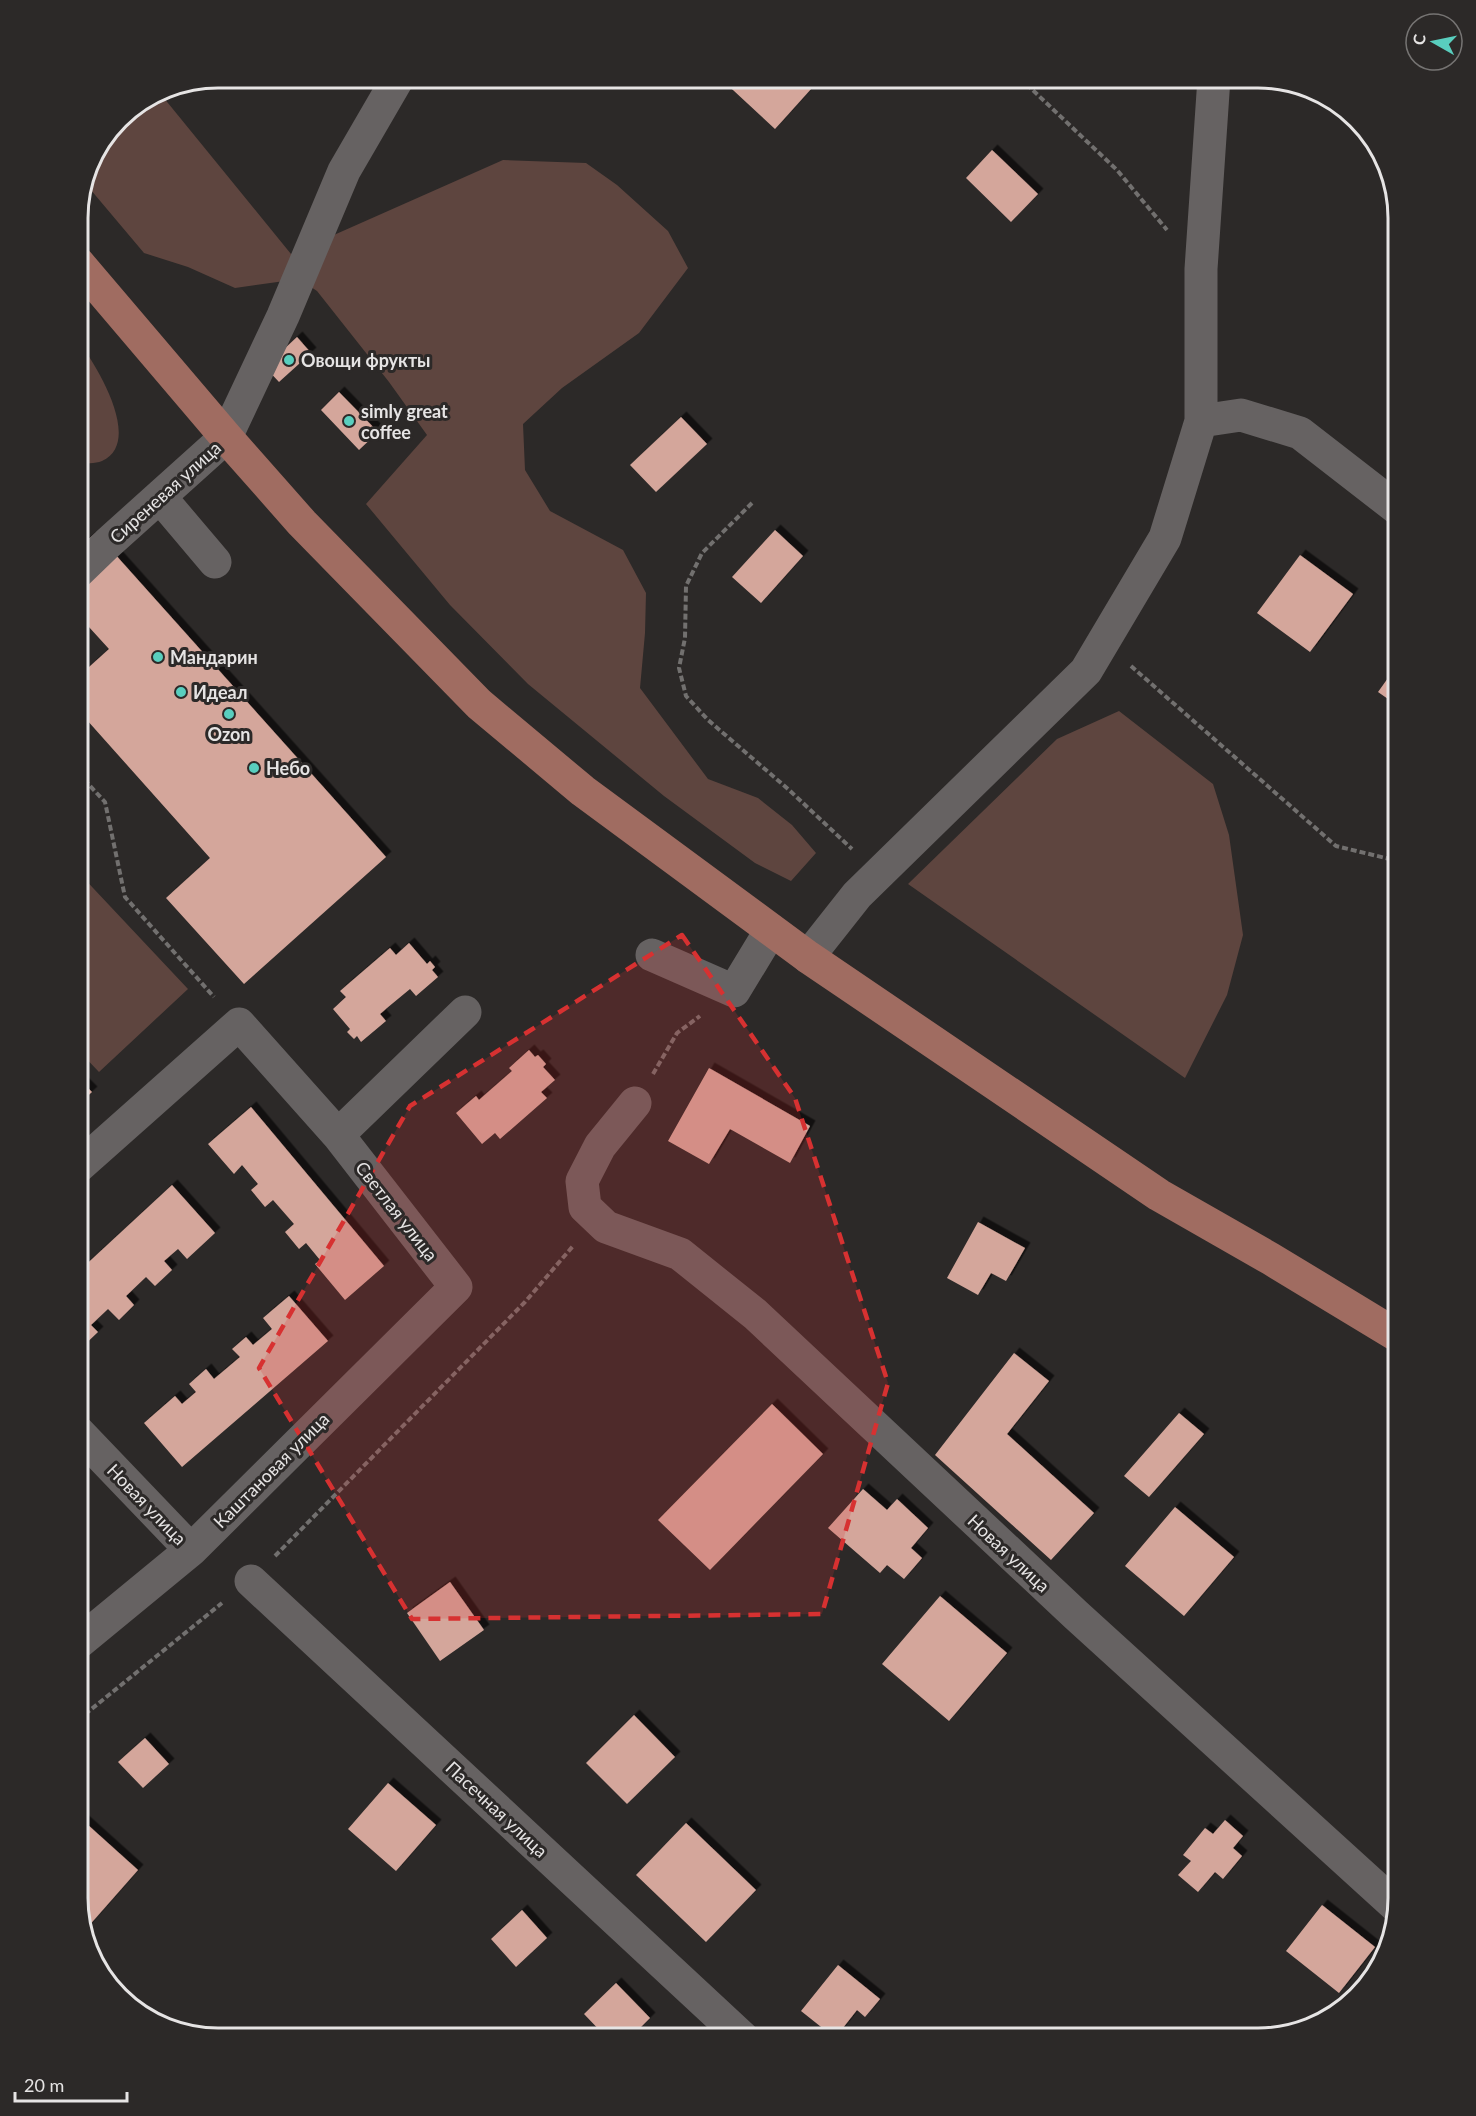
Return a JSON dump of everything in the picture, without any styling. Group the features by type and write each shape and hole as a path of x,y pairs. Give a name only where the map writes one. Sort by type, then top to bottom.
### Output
{"main road":[{"path":"89,276 302,523 479,704 583,791 808,957 1159,1195 1272,1259 1388,1330"}],"street":[{"path":"226,437 283,316 345,171 392,89"},
{"path":"808,957 857,895 1086,671 1165,538 1201,421 1201,269 1213,89"},
{"path":"1201,421 1241,415 1300,433 1388,501"},
{"name":"Сиреневая улица","path":"89,561 226,437"},
{"path":"160,497 215,562"},
{"path":"652,955 734,991 771,930"},
{"path":"338,1135 465,1012"},
{"path":"89,1157 239,1024"},
{"name":"Светлая улица","path":"239,1024 267,1074 338,1135 456,1287"},
{"path":"601,1223 585,1207 582,1181 600,1146 635,1103"},
{"name":"Новая улица","path":"601,1223 680,1254 755,1314 1076,1615 1388,1899"},
{"name":"Каштановая улица","path":"89,1634 190,1550 456,1287"},
{"name":"Новая улица","path":"89,1444 190,1550"},
{"name":"Пасечная улица","path":"250,1581 732,2027"}],"path":[{"path":"1032,89 1117,170 1201,269"},
{"path":"753,502 702,553 686,586 685,638 679,668 686,696 708,720 852,847 857,895"},
{"path":"1102,643 1155,686 1336,846 1388,859"},
{"path":"89,784 105,802 124,897 239,1024"},
{"path":"635,1103 677,1033 734,991"},
{"path":"89,1711 250,1581 601,1223"}],"highlighted area":[{"path":"682,935 795,1098 888,1383 822,1614 412,1619 259,1368 410,1106"}],"shaded area":[{"path":"165,100 291,254 503,160 586,163 617,185 668,231 688,268 639,333 562,388 523,424 525,470 550,511 623,550 646,593 640,688 708,779 758,798 792,825 816,853 791,881 755,863 664,796 528,684 450,605 366,504 427,435 389,382 317,291 299,279 235,288 188,267 144,253 92,191 98,169 115,139 146,110"},
{"path":"89,357 105,384 118,421 118,437 114,451 102,461 89,463"},
{"path":"1119,711 1213,784 1229,835 1243,935 1227,995 1185,1078 908,884 1057,739"},
{"path":"89,884 188,989 99,1072 89,1062"}],"building":[{"path":"732,89 811,89 775,129"},
{"path":"992,150 1038,194 1011,222 966,178"},
{"path":"297,337 311,353 279,382 265,367"},
{"path":"339,392 378,432 359,450 321,410"},
{"path":"681,417 707,444 656,492 630,465"},
{"path":"775,530 803,556 761,603 732,577"},
{"path":"96,533 386,857 244,984 166,898 210,858 89,722 89,667 109,649 89,627 89,539"},
{"path":"1300,555 1353,594 1310,652 1257,613"},
{"path":"1388,678 1388,699 1378,692"},
{"path":"409,943 427,964 430,961 435,967 432,970 438,977 416,996 410,989 380,1014 386,1021 361,1042 357,1036 354,1039 347,1032 350,1029 333,1009 346,997 340,991 390,948 396,955"},
{"path":"529,1050 535,1057 538,1055 546,1064 543,1067 555,1080 541,1092 547,1098 500,1139 495,1133 482,1144 456,1113 476,1096 479,1100 512,1071 509,1068"},
{"path":"709,1068 810,1126 790,1163 730,1129 709,1164 668,1141"},
{"path":"251,1107 384,1266 345,1300 315,1264 320,1260 306,1243 299,1249 285,1232 294,1224 273,1200 265,1207 251,1190 258,1184 242,1165 234,1174 208,1144"},
{"path":"172,1185 215,1233 187,1259 178,1249 164,1261 172,1270 155,1286 146,1277 126,1296 134,1305 119,1320 108,1309 91,1325 98,1332 89,1341 89,1262"},
{"path":"978,1222 1025,1248 1006,1281 991,1273 978,1295 947,1278"},
{"path":"289,1296 328,1341 182,1467 144,1423 175,1396 182,1404 196,1392 189,1384 206,1369 214,1379 240,1357 232,1349 246,1337 253,1345 272,1329 263,1318"},
{"path":"1014,1353 1049,1381 1007,1434 1094,1513 1051,1560 935,1455"},
{"path":"772,1404 823,1454 710,1570 658,1520"},
{"path":"1179,1413 1204,1434 1149,1497 1124,1476"},
{"path":"863,1489 887,1510 897,1499 928,1528 911,1548 922,1558 904,1579 887,1565 880,1573 828,1528"},
{"path":"1175,1507 1234,1557 1184,1616 1125,1566"},
{"path":"450,1582 484,1630 440,1661 407,1613"},
{"path":"940,1596 1007,1653 949,1721 882,1664"},
{"path":"634,1715 675,1757 627,1804 586,1763"},
{"path":"145,1738 169,1764 143,1788 118,1762"},
{"path":"388,1783 436,1825 396,1871 348,1829"},
{"path":"1225,1820 1243,1836 1233,1848 1242,1856 1223,1879 1215,1872 1198,1892 1178,1875 1191,1861 1183,1855 1205,1828 1213,1834"},
{"path":"686,1823 756,1890 706,1942 636,1875"},
{"path":"89,1826 138,1870 91,1923 89,1898"},
{"path":"1322,1905 1375,1947 1339,1993 1286,1951"},
{"path":"522,1910 547,1938 516,1967 491,1939"},
{"path":"838,1965 880,1999 865,2017 857,2010 843,2028 822,2028 801,2011"},
{"path":"616,1983 650,2018 641,2027 597,2027 584,2014"}],"place":[{"name":"Овощи фрукты","path":"289,360"},
{"name":"simly great coffee","path":"349,421"},
{"name":"Мандарин","path":"158,657"},
{"name":"Идеал","path":"181,692"},
{"name":"Ozon","path":"229,714"},
{"name":"Небо","path":"254,768"}]}
